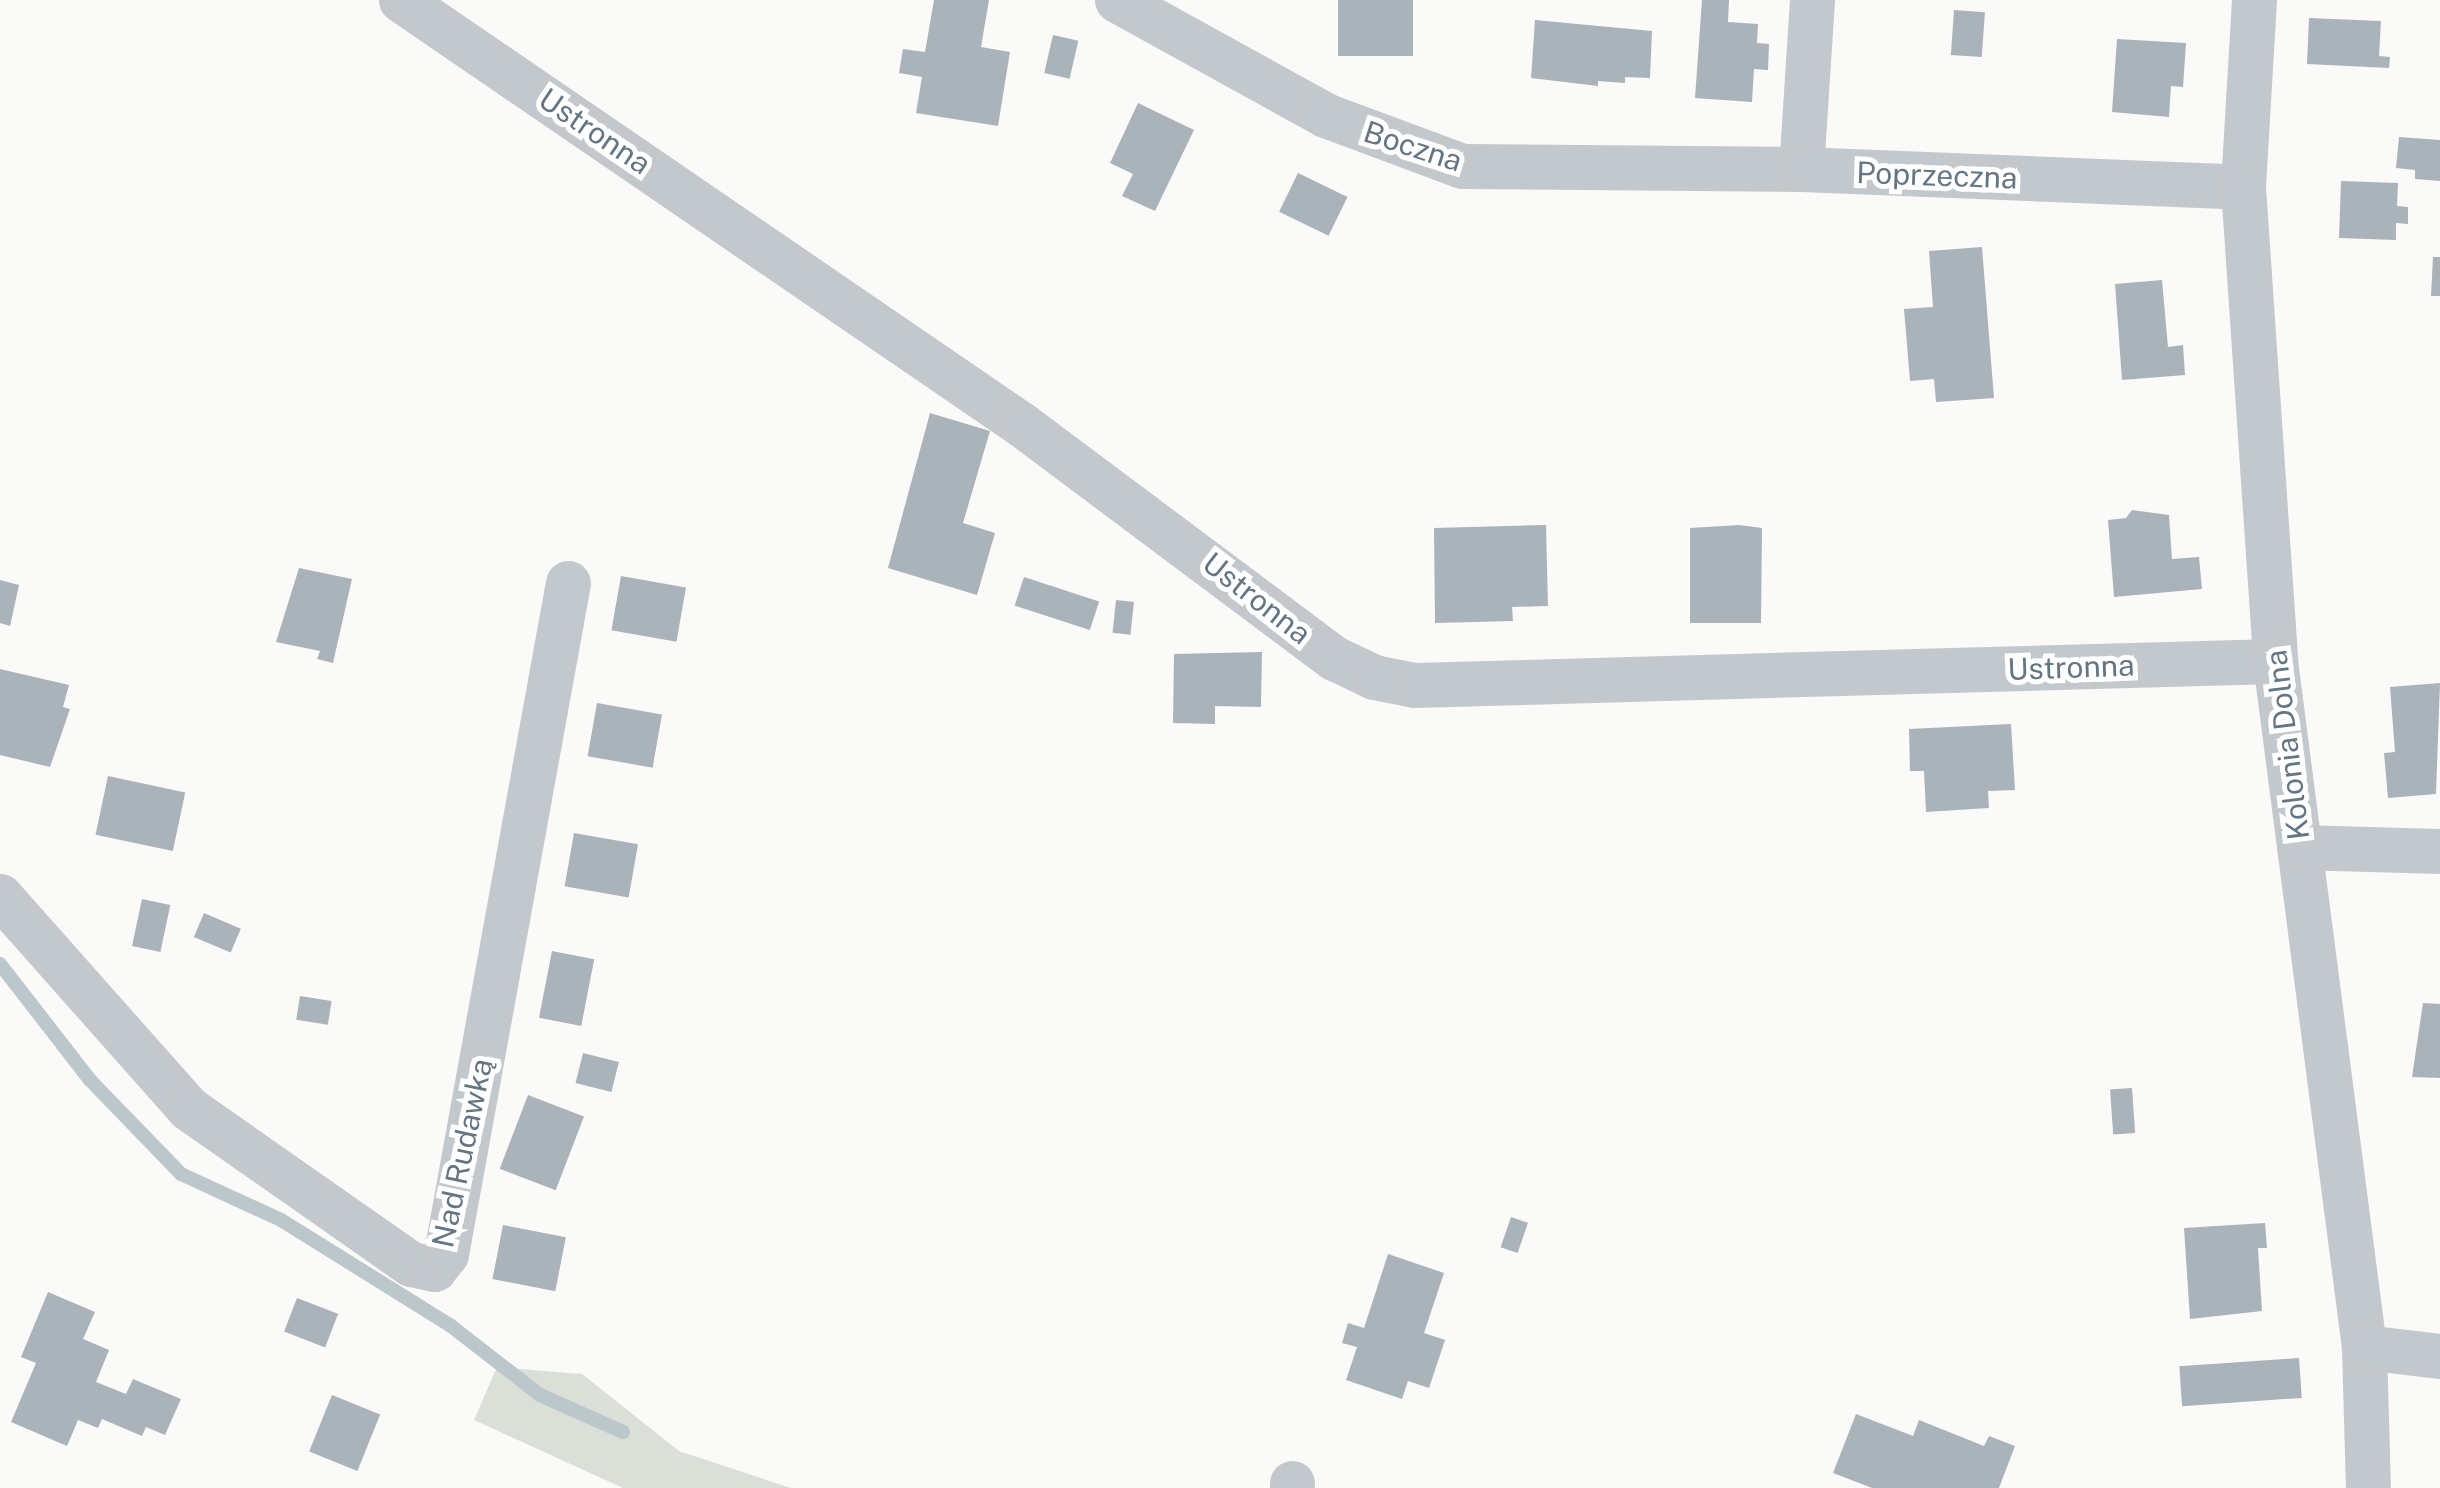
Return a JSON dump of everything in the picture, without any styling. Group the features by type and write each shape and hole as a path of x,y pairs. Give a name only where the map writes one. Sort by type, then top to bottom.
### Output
{"street":[{"name":"Ustronna","path":"401,0 1021,424 1334,658 1374,677 1414,685 2275,661"},
{"name":"Boczna","path":"1117,0 1325,115 1462,166 1801,169"},
{"path":"1801,169 1812,0"},
{"name":"Kolonia Dolna","path":"2254,0 2243,186 2275,661 2364,1348 2368,1488"},
{"name":"Poprzeczna","path":"1801,169 2243,186"},
{"name":"Nad Rudawką","path":"0,896 188,1108 411,1264 434,1268 446,1254 568,584"},
{"path":"2299,847 2440,851"},
{"path":"2364,1348 2440,1356"}],"shaded area":[{"path":"497,1367 582,1374 679,1451 791,1488 623,1488 474,1420"}],"building":[{"path":"934,0 989,0 981,47 1010,52 998,126 916,113 922,77 899,73 903,49 925,52"},
{"path":"1338,0 1413,0 1413,56 1338,56"},
{"path":"1702,0 1729,0 1728,22 1758,24 1757,43 1769,44 1768,70 1754,69 1752,102 1695,98"},
{"path":"1954,10 1985,12 1982,57 1951,55"},
{"path":"2309,18 2381,21 2379,56 2390,57 2389,68 2307,64"},
{"path":"1535,20 1652,31 1650,78 1625,77 1625,83 1598,81 1598,86 1531,78"},
{"path":"1053,35 1078,41 1070,79 1044,73"},
{"path":"2117,39 2186,43 2183,87 2171,86 2169,117 2112,112"},
{"path":"1138,103 1194,130 1155,211 1122,196 1133,174 1110,163"},
{"path":"2399,137 2440,140 2440,181 2415,179 2415,170 2396,168"},
{"path":"1298,173 1347,197 1329,236 1279,212"},
{"path":"2341,181 2398,183 2397,206 2408,207 2408,224 2396,223 2396,240 2339,238"},
{"path":"1982,247 1994,398 1936,402 1934,379 1910,381 1904,309 1933,307 1929,251"},
{"path":"2433,257 2440,257 2440,296 2431,296"},
{"path":"2162,280 2168,347 2183,345 2185,375 2122,380 2115,284"},
{"path":"930,413 990,431 963,523 995,533 977,595 888,568"},
{"path":"2132,510 2169,515 2172,559 2199,557 2202,589 2114,597 2108,520 2126,518"},
{"path":"1546,525 1548,606 1512,607 1513,621 1435,623 1434,528"},
{"path":"1690,528 1762,528 1761,623 1690,623"},
{"path":"299,568 352,579 333,663 317,659 320,651 276,642"},
{"path":"621,576 686,587 676,642 611,630"},
{"path":"1024,577 1099,601 1090,630 1015,606"},
{"path":"0,580 19,585 10,626 0,623"},
{"path":"1116,600 1134,602 1130,635 1113,633"},
{"path":"1262,652 1261,707 1215,706 1215,724 1173,723 1174,654"},
{"path":"0,669 69,685 63,707 70,709 50,767 0,755"},
{"path":"2440,683 2436,794 2388,798 2384,753 2395,752 2390,687"},
{"path":"597,703 662,714 653,768 588,756"},
{"path":"2011,724 2015,790 1988,791 1989,808 1926,812 1924,771 1910,771 1909,729"},
{"path":"108,776 185,792 173,851 96,835"},
{"path":"574,833 638,844 629,897 565,886"},
{"path":"142,899 170,905 160,952 132,946"},
{"path":"204,913 241,929 231,953 194,937"},
{"path":"552,951 594,959 581,1026 539,1018"},
{"path":"300,996 332,1001 328,1025 296,1020"},
{"path":"2423,1003 2440,1004 2440,1078 2412,1077"},
{"path":"583,1053 619,1062 611,1092 576,1083"},
{"path":"2132,1088 2135,1133 2113,1134 2110,1090"},
{"path":"528,1095 584,1117 556,1190 500,1169"},
{"path":"1511,1217 1528,1223 1518,1253 1501,1247"},
{"path":"2265,1223 2267,1248 2258,1248 2262,1311 2190,1319 2184,1228"},
{"path":"503,1225 566,1237 555,1291 493,1279"},
{"path":"1388,1254 1444,1273 1424,1333 1445,1340 1429,1388 1408,1381 1402,1399 1346,1380 1357,1347 1342,1343 1348,1323 1364,1328"},
{"path":"48,1292 95,1312 83,1339 109,1350 96,1382 126,1394 133,1379 181,1399 165,1435 146,1427 142,1436 102,1419 98,1428 78,1420 67,1446 11,1422 36,1363 21,1357"},
{"path":"297,1298 338,1314 325,1347 284,1332"},
{"path":"2299,1358 2302,1398 2182,1406 2179,1366"},
{"path":"332,1395 380,1414 357,1471 309,1452"},
{"path":"1856,1414 1913,1436 1919,1420 1984,1446 1989,1436 2015,1446 1999,1488 1872,1488 1833,1473"}],"waterway":[{"path":"0,964 90,1080 181,1174 281,1220 451,1326 540,1395 623,1432"}]}
